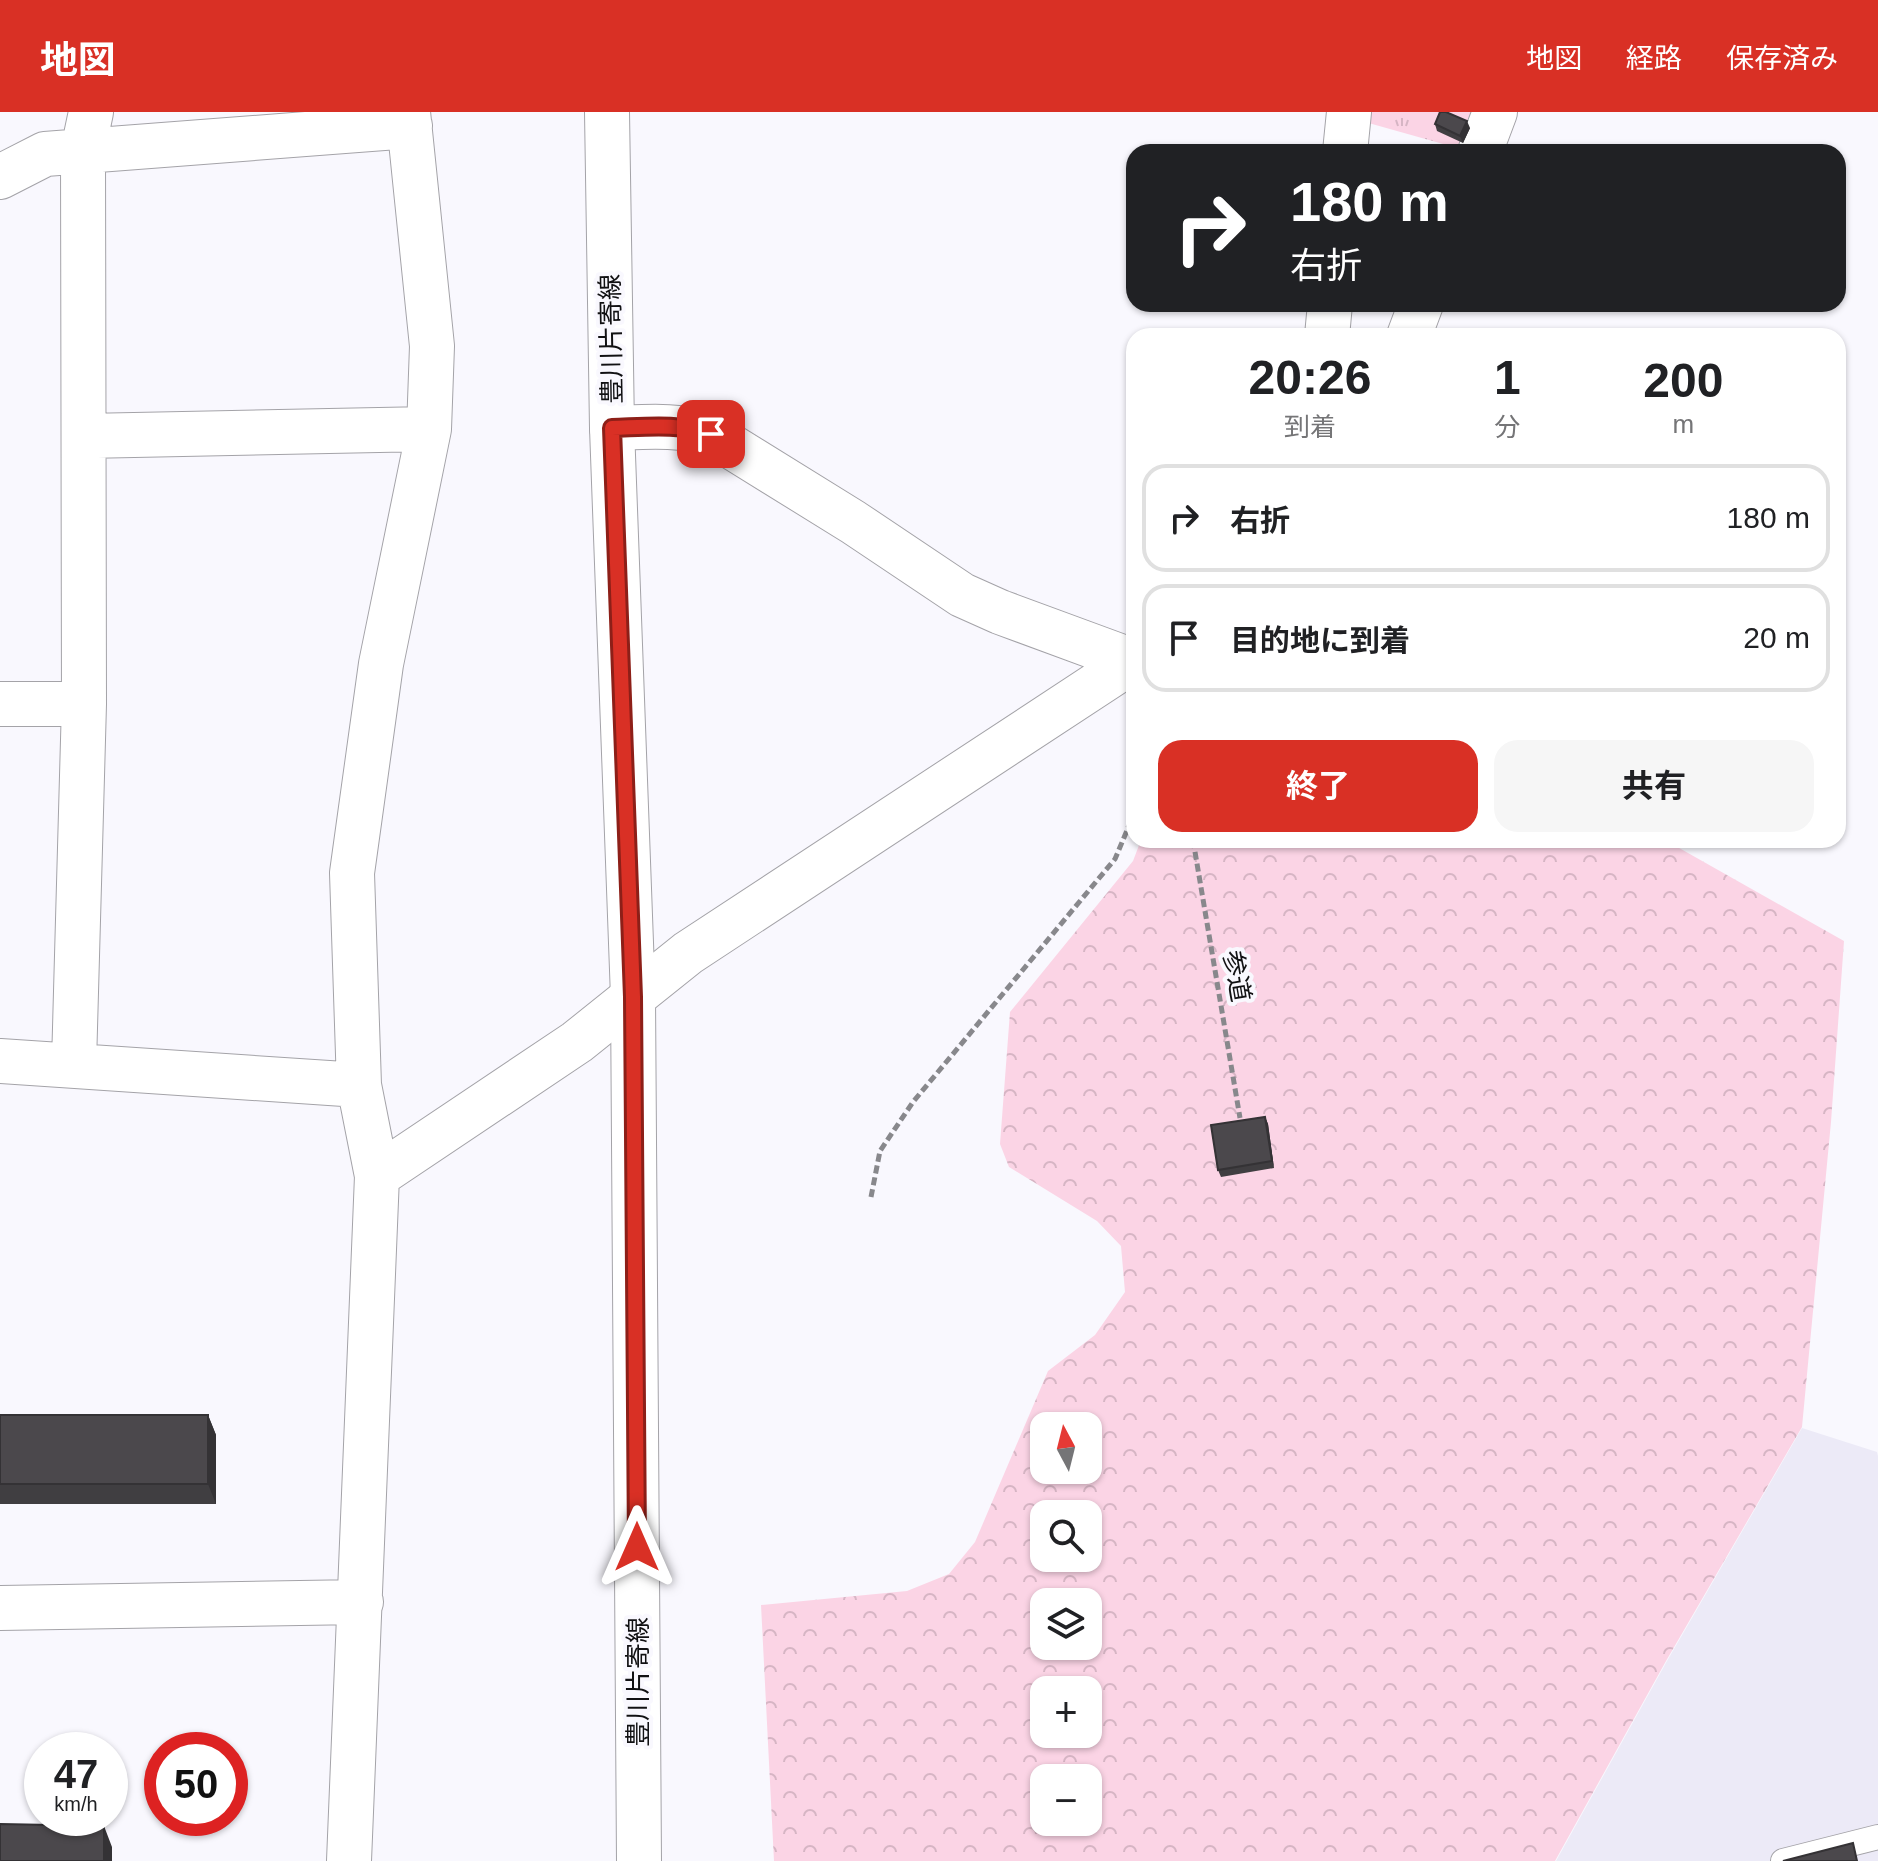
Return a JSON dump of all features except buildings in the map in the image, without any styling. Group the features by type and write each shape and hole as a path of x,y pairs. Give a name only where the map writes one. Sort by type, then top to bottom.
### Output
{"street":[{"name":"豊川片寄線","path":"607,112 612,428 633,997 639,1861"},
{"path":"1346,144 1349,112"},
{"path":"1483,144 1495,112"},
{"path":"0,177 87,131 409,119 432,346 429,429 381,664 352,873 359,1085 377,1176 349,1861"},
{"path":"74,1064 84,704 87,131"},
{"path":"612,428 664,426 692,428 711,434 853,522 962,595 1126,658"},
{"path":"85,436 429,429"},
{"path":"377,1176 577,1042 688,953 1126,666"},
{"path":"0,704 84,704"},
{"path":"0,1061 359,1085"},
{"path":"0,1608 361,1602"}],"lane":[{"path":"1783,1861 1878,1837"}],"path":[{"path":"871,1197 880,1151 913,1102 1115,859 1126,833"},
{"name":"参道","path":"1194,848 1240,1118"}],"shaded area":[{"path":"1802,1428 1877,1452 1878,1456 1878,1861 1556,1861 1667,1661"}],"green space":[{"path":"1366,112 1483,112 1471,144 1443,144 1365,122"},
{"path":"1138,848 1679,848 1844,941 1831,1122 1802,1427 1666,1661 1555,1861 774,1861 761,1605 907,1591 949,1574 975,1542 1030,1413 1030,1484 1102,1484 1102,1412 1030,1412 1048,1371 1095,1335 1125,1292 1121,1246 1097,1221 1009,1167 1000,1144 1010,1012 1133,861"}],"route":[{"path":"637,1547 633,997 612,428 664,426 692,428 711,434"}]}
